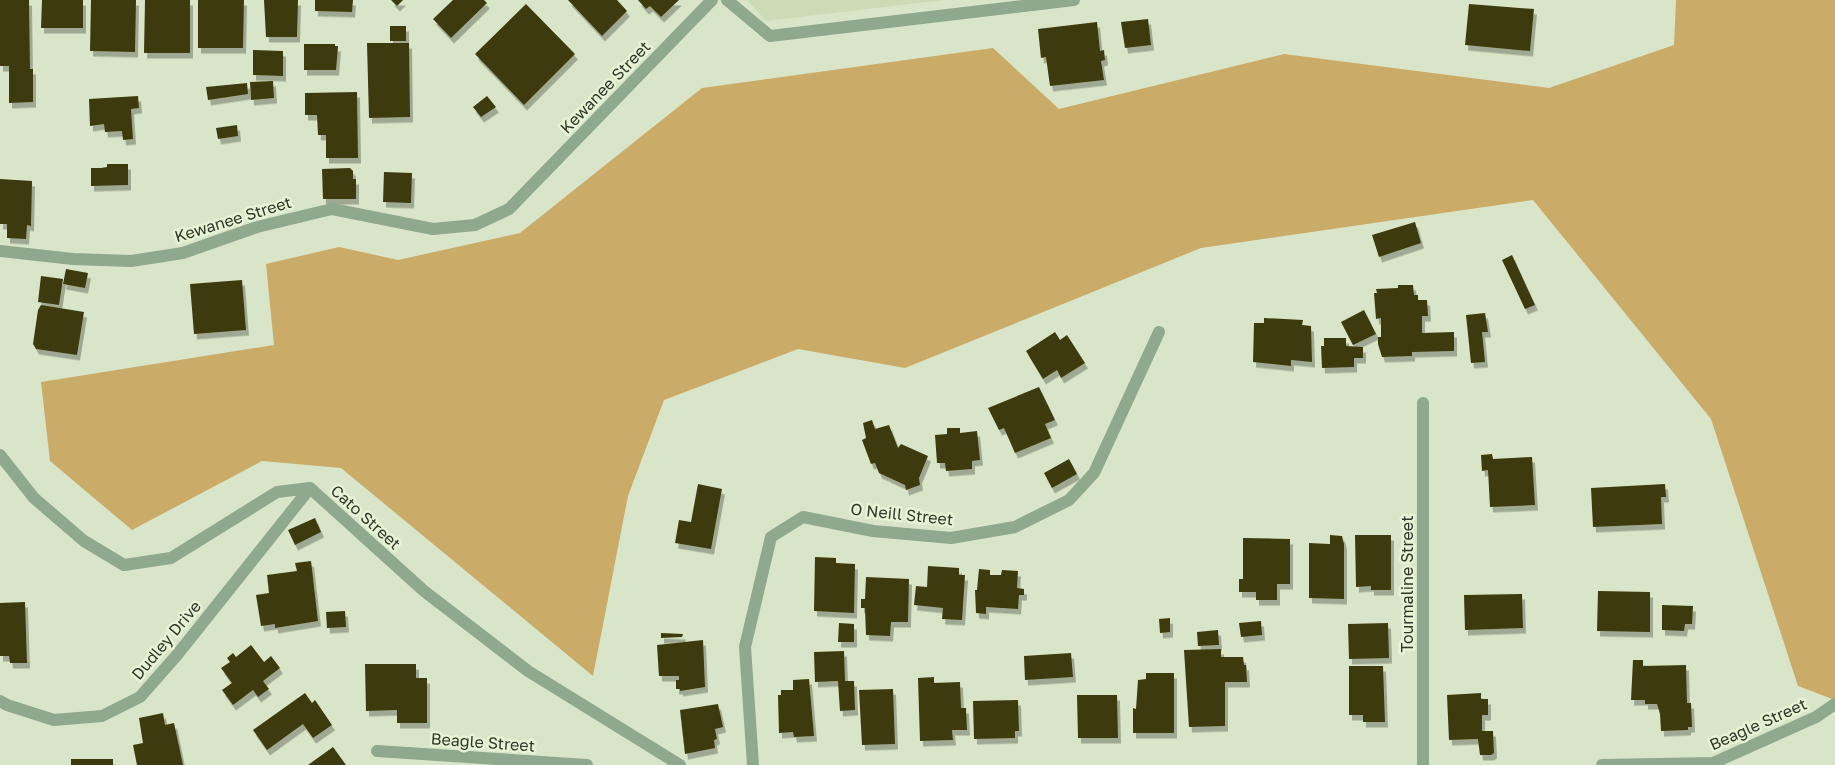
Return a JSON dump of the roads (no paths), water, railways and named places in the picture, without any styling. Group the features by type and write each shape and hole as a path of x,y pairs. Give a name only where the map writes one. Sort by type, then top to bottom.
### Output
{"street":[{"name":"Kewanee Street","path":"0,251 73,259 131,261 183,253 257,226 332,209 433,229 475,225 509,209 712,0"},
{"path":"726,0 770,36 1074,0"},
{"name":"O Neill Street","path":"753,765 745,647 771,537 803,517 873,531 951,538 1015,526 1069,500 1094,473 1159,332"},
{"name":"Tourmaline Street","path":"1423,403 1423,765"},
{"name":"Cato Street","path":"0,455 34,498 84,541 124,565 171,558 277,492 310,488 424,591 528,671 680,765"},
{"name":"Dudley Drive","path":"0,701 7,706 54,720 102,716 140,698 177,655 310,488"},
{"name":"Beagle Street","path":"1602,765 1713,763 1816,716 1835,704"},
{"name":"Beagle Street","path":"377,751 587,765"}]}
